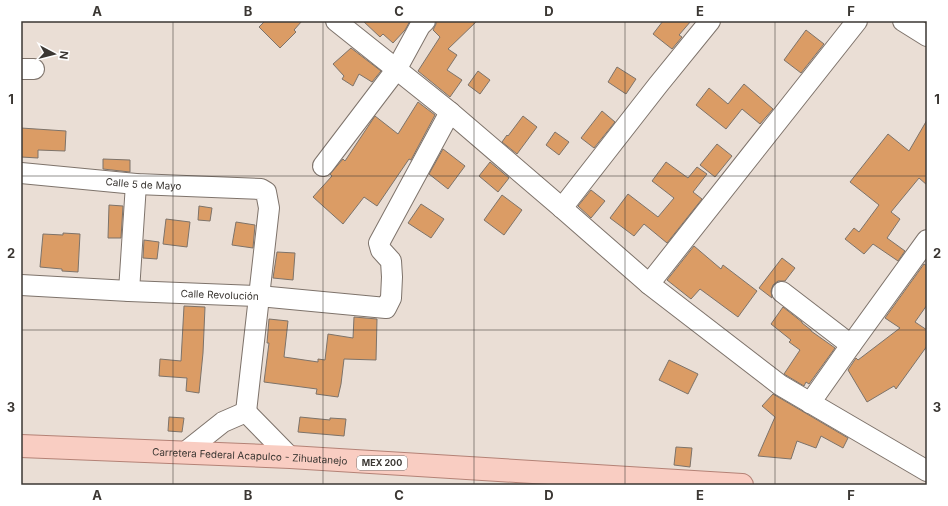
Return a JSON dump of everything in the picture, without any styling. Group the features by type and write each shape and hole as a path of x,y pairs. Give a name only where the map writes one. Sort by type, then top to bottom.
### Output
{"main road":[{"name":"Carretera Federal Acapulco - Zihuatanejo","path":"21,446 290,457 742,485"}],"street":[{"path":"336,21 450,112 649,284 780,385 927,471"},
{"path":"323,166 396,70 420,26 425,21"},
{"path":"562,208 658,84 710,21"},
{"path":"649,284 857,21"},
{"path":"904,21 927,36"},
{"name":"Calle Revolución","path":"21,285 259,296 386,308 391,298 391,261 381,250 379,243 450,112"},
{"name":"Calle 5 de Mayo","path":"21,173 136,184 261,189 266,192 269,208 259,296"},
{"path":"129,291 136,184"},
{"path":"810,403 927,240"},
{"path":"782,292 851,344"},
{"path":"246,412 259,296"},
{"path":"184,453 223,422 246,412"},
{"path":"246,412 290,457"}],"building":[{"path":"265,21 302,21 294,30 296,32 280,48 259,27"},
{"path":"363,21 410,21 405,30 393,43 383,34 380,37"},
{"path":"436,21 477,21 448,49 457,55 447,70 462,80 450,97 418,71 440,37 433,30"},
{"path":"663,21 691,21 679,35 682,37 672,49 653,34"},
{"path":"806,30 824,44 801,73 784,60"},
{"path":"351,48 381,71 372,82 359,74 353,86 342,79 344,76 333,64"},
{"path":"617,67 636,79 626,94 608,82"},
{"path":"478,71 490,80 480,94 468,85"},
{"path":"744,84 773,109 760,124 742,109 726,129 696,105 709,88 728,104"},
{"path":"418,102 435,115 411,160 409,159 377,206 364,197 343,224 313,197 332,176 330,174 343,159 345,161 375,116 398,134"},
{"path":"602,111 615,122 594,148 581,138"},
{"path":"523,116 537,127 517,154 502,142"},
{"path":"927,120 927,185 919,178 891,212 900,219 887,238 905,251 898,261 873,244 864,254 845,239 854,228 859,232 879,205 850,182 888,134 909,151"},
{"path":"21,128 66,131 65,151 38,150 38,158 21,157"},
{"path":"555,132 569,142 559,155 546,145"},
{"path":"717,144 732,156 715,177 700,165"},
{"path":"443,149 465,166 448,189 429,174"},
{"path":"103,159 130,160 130,172 103,169"},
{"path":"490,162 509,178 498,192 479,176"},
{"path":"666,162 688,178 697,167 707,174 693,192 702,199 667,243 644,224 634,236 610,218 628,194 658,217 674,198 652,181"},
{"path":"591,190 605,201 591,218 578,206"},
{"path":"502,195 522,210 504,235 484,220"},
{"path":"421,204 444,219 431,238 408,223"},
{"path":"109,205 123,206 121,238 108,238"},
{"path":"199,206 212,208 210,221 198,220"},
{"path":"166,219 190,222 187,247 163,244"},
{"path":"236,222 255,225 253,248 232,245"},
{"path":"63,233 80,234 78,272 40,267 43,234 63,235"},
{"path":"144,240 159,242 157,259 143,258"},
{"path":"694,246 721,269 723,265 757,291 738,317 700,289 691,299 667,280"},
{"path":"277,252 295,253 293,280 273,278"},
{"path":"782,258 795,268 785,281 778,281 773,285 771,291 772,298 759,288"},
{"path":"924,264 927,266 927,305 915,322 927,330 927,346 896,389 894,386 867,402 848,370 856,358 858,360 900,328 885,318"},
{"path":"184,306 205,307 203,353 199,393 186,391 187,378 159,376 160,359 181,361"},
{"path":"783,307 811,331 835,348 809,384 806,382 804,386 784,374 800,350 789,342 791,340 771,324"},
{"path":"354,317 377,319 376,360 344,359 338,397 316,394 317,389 264,382 269,343 267,343 269,319 288,321 284,357 318,362 318,359 325,360 328,334 353,338"},
{"path":"669,360 698,374 688,394 659,380"},
{"path":"773,394 848,438 843,448 821,436 816,448 797,441 791,459 758,456 775,417 762,406"},
{"path":"169,417 184,418 182,432 168,431"},
{"path":"300,417 330,420 330,418 346,419 344,436 298,432"},
{"path":"676,447 692,448 690,467 674,465"}]}
